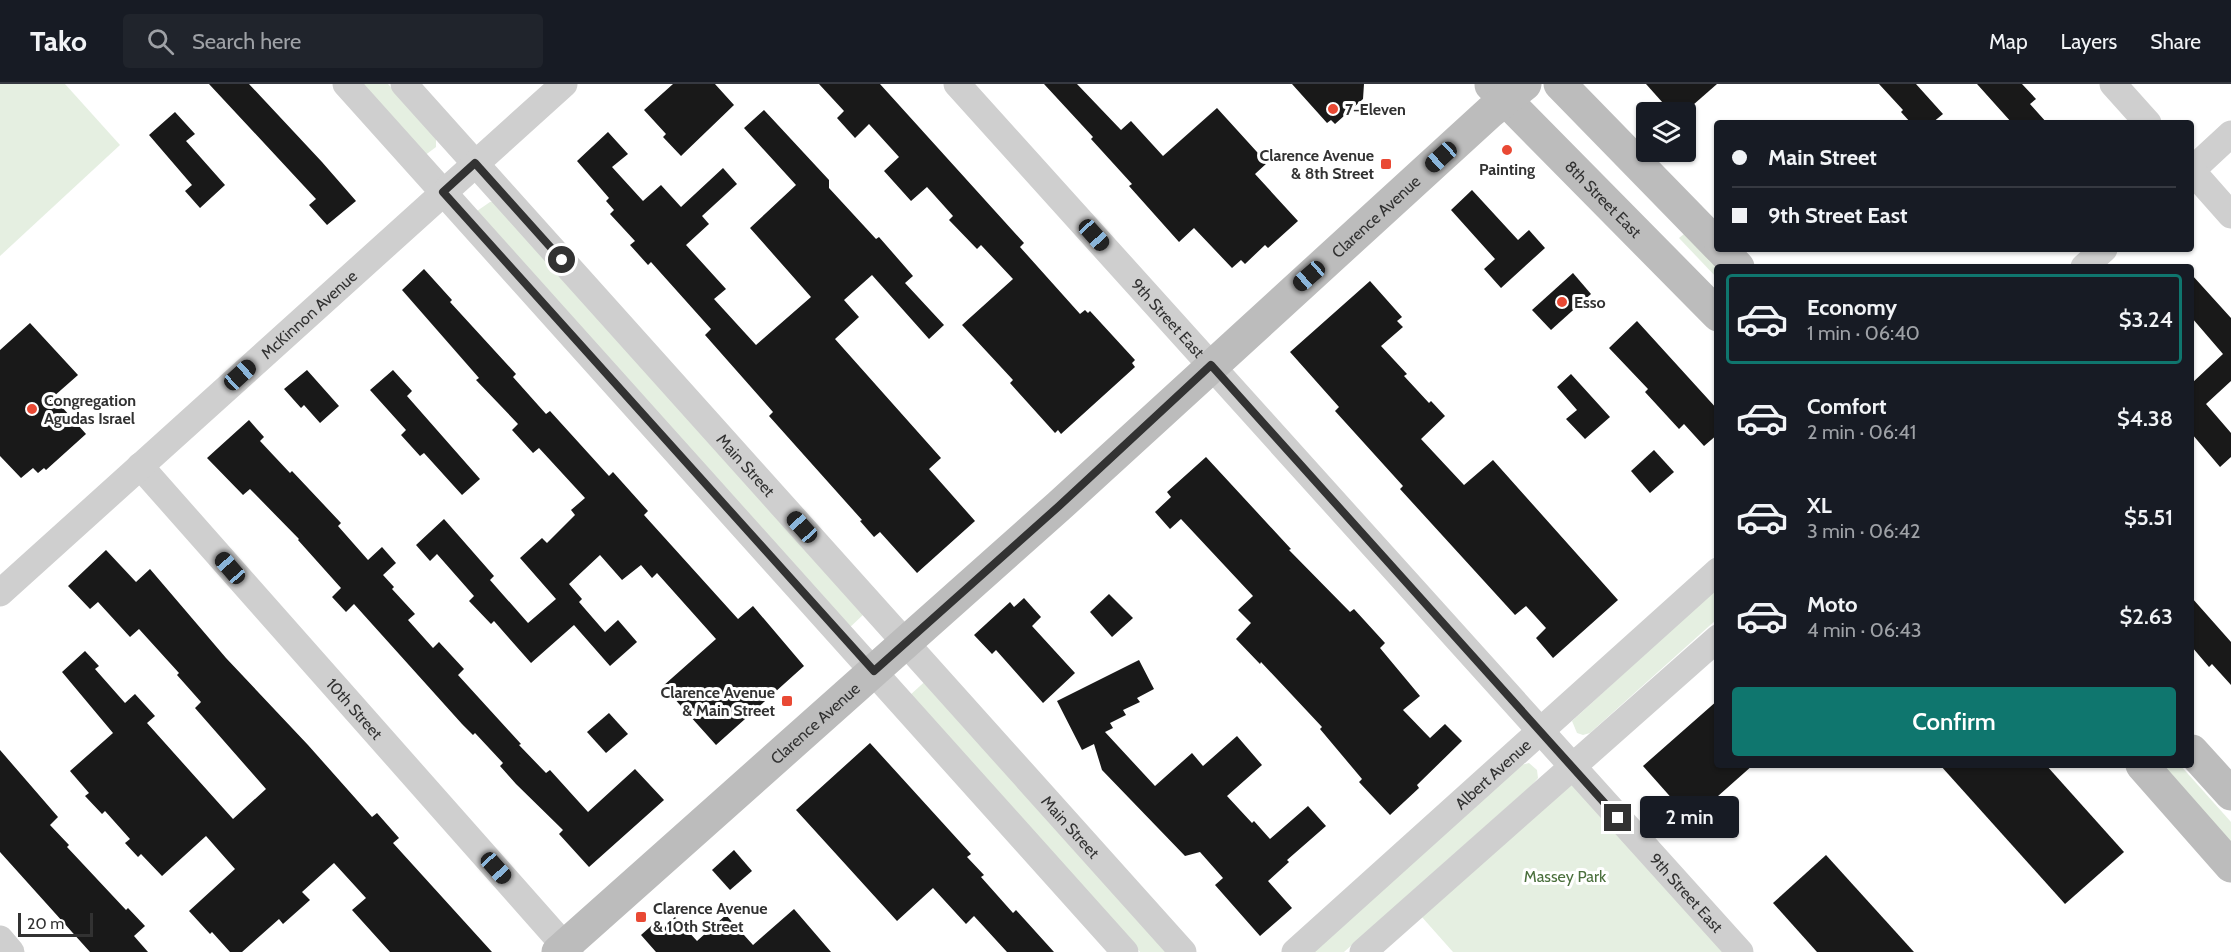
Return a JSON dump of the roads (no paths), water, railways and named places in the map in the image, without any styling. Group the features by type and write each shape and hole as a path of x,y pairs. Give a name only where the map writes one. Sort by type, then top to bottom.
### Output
{"main road":[{"path":"1560,84 1714,242"},
{"name":"Clarence Avenue","path":"564,950 1059,506 1507,89"},
{"name":"8th Street East","path":"1507,89 1714,311"},
{"path":"1724,252 1735,264"},
{"path":"2194,753 2231,794"},
{"path":"2145,768 2231,866"}],"street":[{"path":"346,84 1125,952"},
{"name":"Main Street","path":"404,84 1183,952"},
{"name":"McKinnon Avenue","path":"0,593 564,84"},
{"name":"9th Street East","path":"957,84 1740,952"},
{"path":"2113,84 2145,120"},
{"path":"2194,168 2231,134"},
{"path":"2194,172 2231,215"},
{"path":"2087,264 2101,252"},
{"name":"10th Street","path":"140,466 564,950"},
{"name":"Albert Avenue","path":"1295,952 1714,576"},
{"path":"1363,952 1714,642"},
{"path":"0,939 11,952"}],"place":[{"name":"7-Eleven","path":"1333,109"},
{"name":"Painting","path":"1507,150"},
{"name":"Clarence Avenue & 8th Street","path":"1386,164"},
{"name":"Esso","path":"1562,302"},
{"name":"Congregation Agudas Israel","path":"32,409"},
{"name":"Clarence Avenue & Main Street","path":"787,701"},
{"name":"Clarence Avenue & 10th Street","path":"641,917"}],"park label":[{"name":"Massey Park","path":"1565,876"}]}
